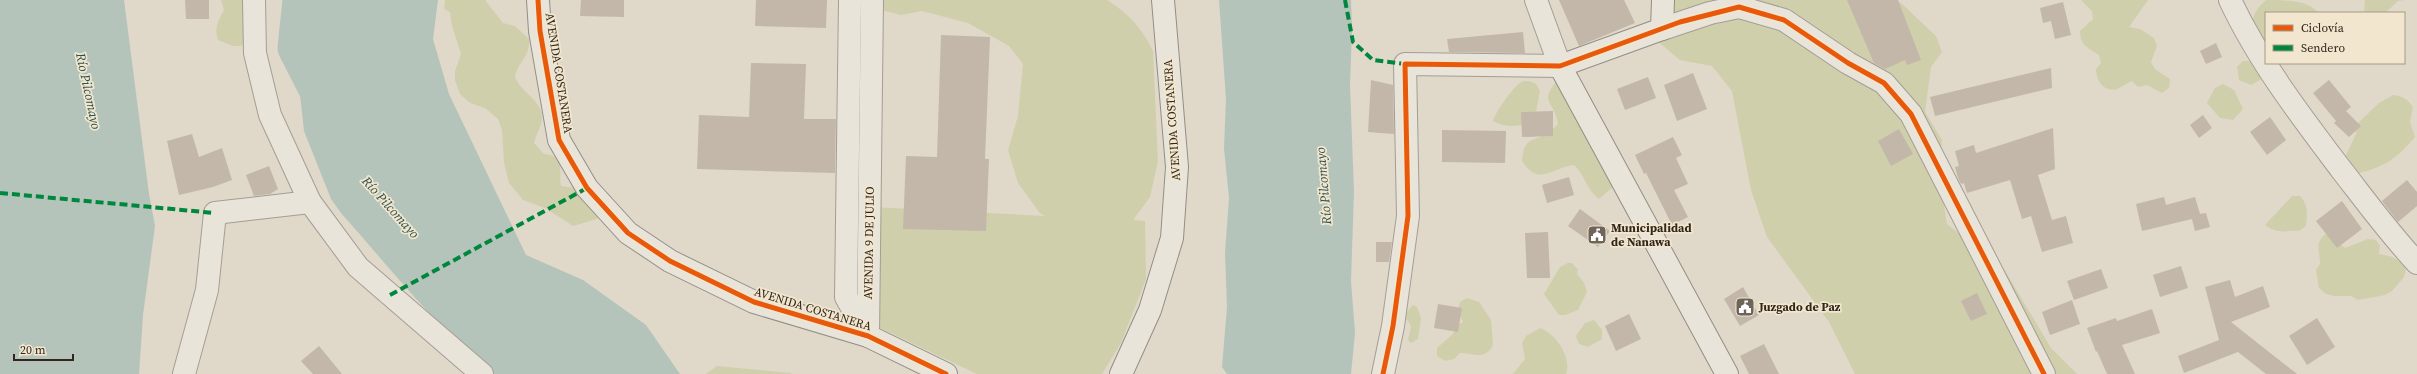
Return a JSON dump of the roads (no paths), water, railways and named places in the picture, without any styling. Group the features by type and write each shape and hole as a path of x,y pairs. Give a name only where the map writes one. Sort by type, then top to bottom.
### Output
{"street":[{"path":"254,0 256,53 270,114 310,202 358,266 482,374"},
{"name":"AVENIDA COSTANERA","path":"538,0 540,31 559,140 587,188 628,233 670,261 754,302 868,336 946,374"},
{"name":"AVENIDA 9 DE JULIO","path":"850,0 846,297 868,336"},
{"name":"AVENIDA 9 DE JULIO","path":"868,336 872,0"},
{"name":"AVENIDA COSTANERA","path":"1121,374 1150,310 1172,238 1177,167 1163,0"},
{"path":"1536,0 1560,66 1727,374"},
{"path":"1662,28 1663,0"},
{"path":"2230,0 2244,30 2265,62"},
{"path":"1383,374 1393,326 1408,216 1405,64 1560,66 1662,28 1710,13 1739,7 1784,20 1848,63 1884,83 1911,114 2044,374"},
{"path":"2267,64 2309,128 2392,236 2417,263"},
{"path":"184,374 207,290 216,213 310,202"}],"water":[{"path":"0,0 124,0 149,194 155,226 143,315 139,374 0,374"},
{"path":"293,0 438,0 433,39 449,94 526,255 583,280 646,325 680,374 495,374 453,338 396,276 341,213 331,199 304,131 295,48 298,31"},
{"path":"1219,0 1351,0 1352,28 1350,85 1354,192 1351,281 1355,333 1351,374 1227,374 1222,367 1227,307 1225,253 1229,198 1224,148 1226,99"}],"waterway":[{"name":"Río Pilcomayo","path":"300,0 295,48 317,91"}],"place":[{"name":"Municipalidad de Nanawa","path":"1597,235"},
{"name":"Juzgado de Paz","path":"1745,307"}]}
